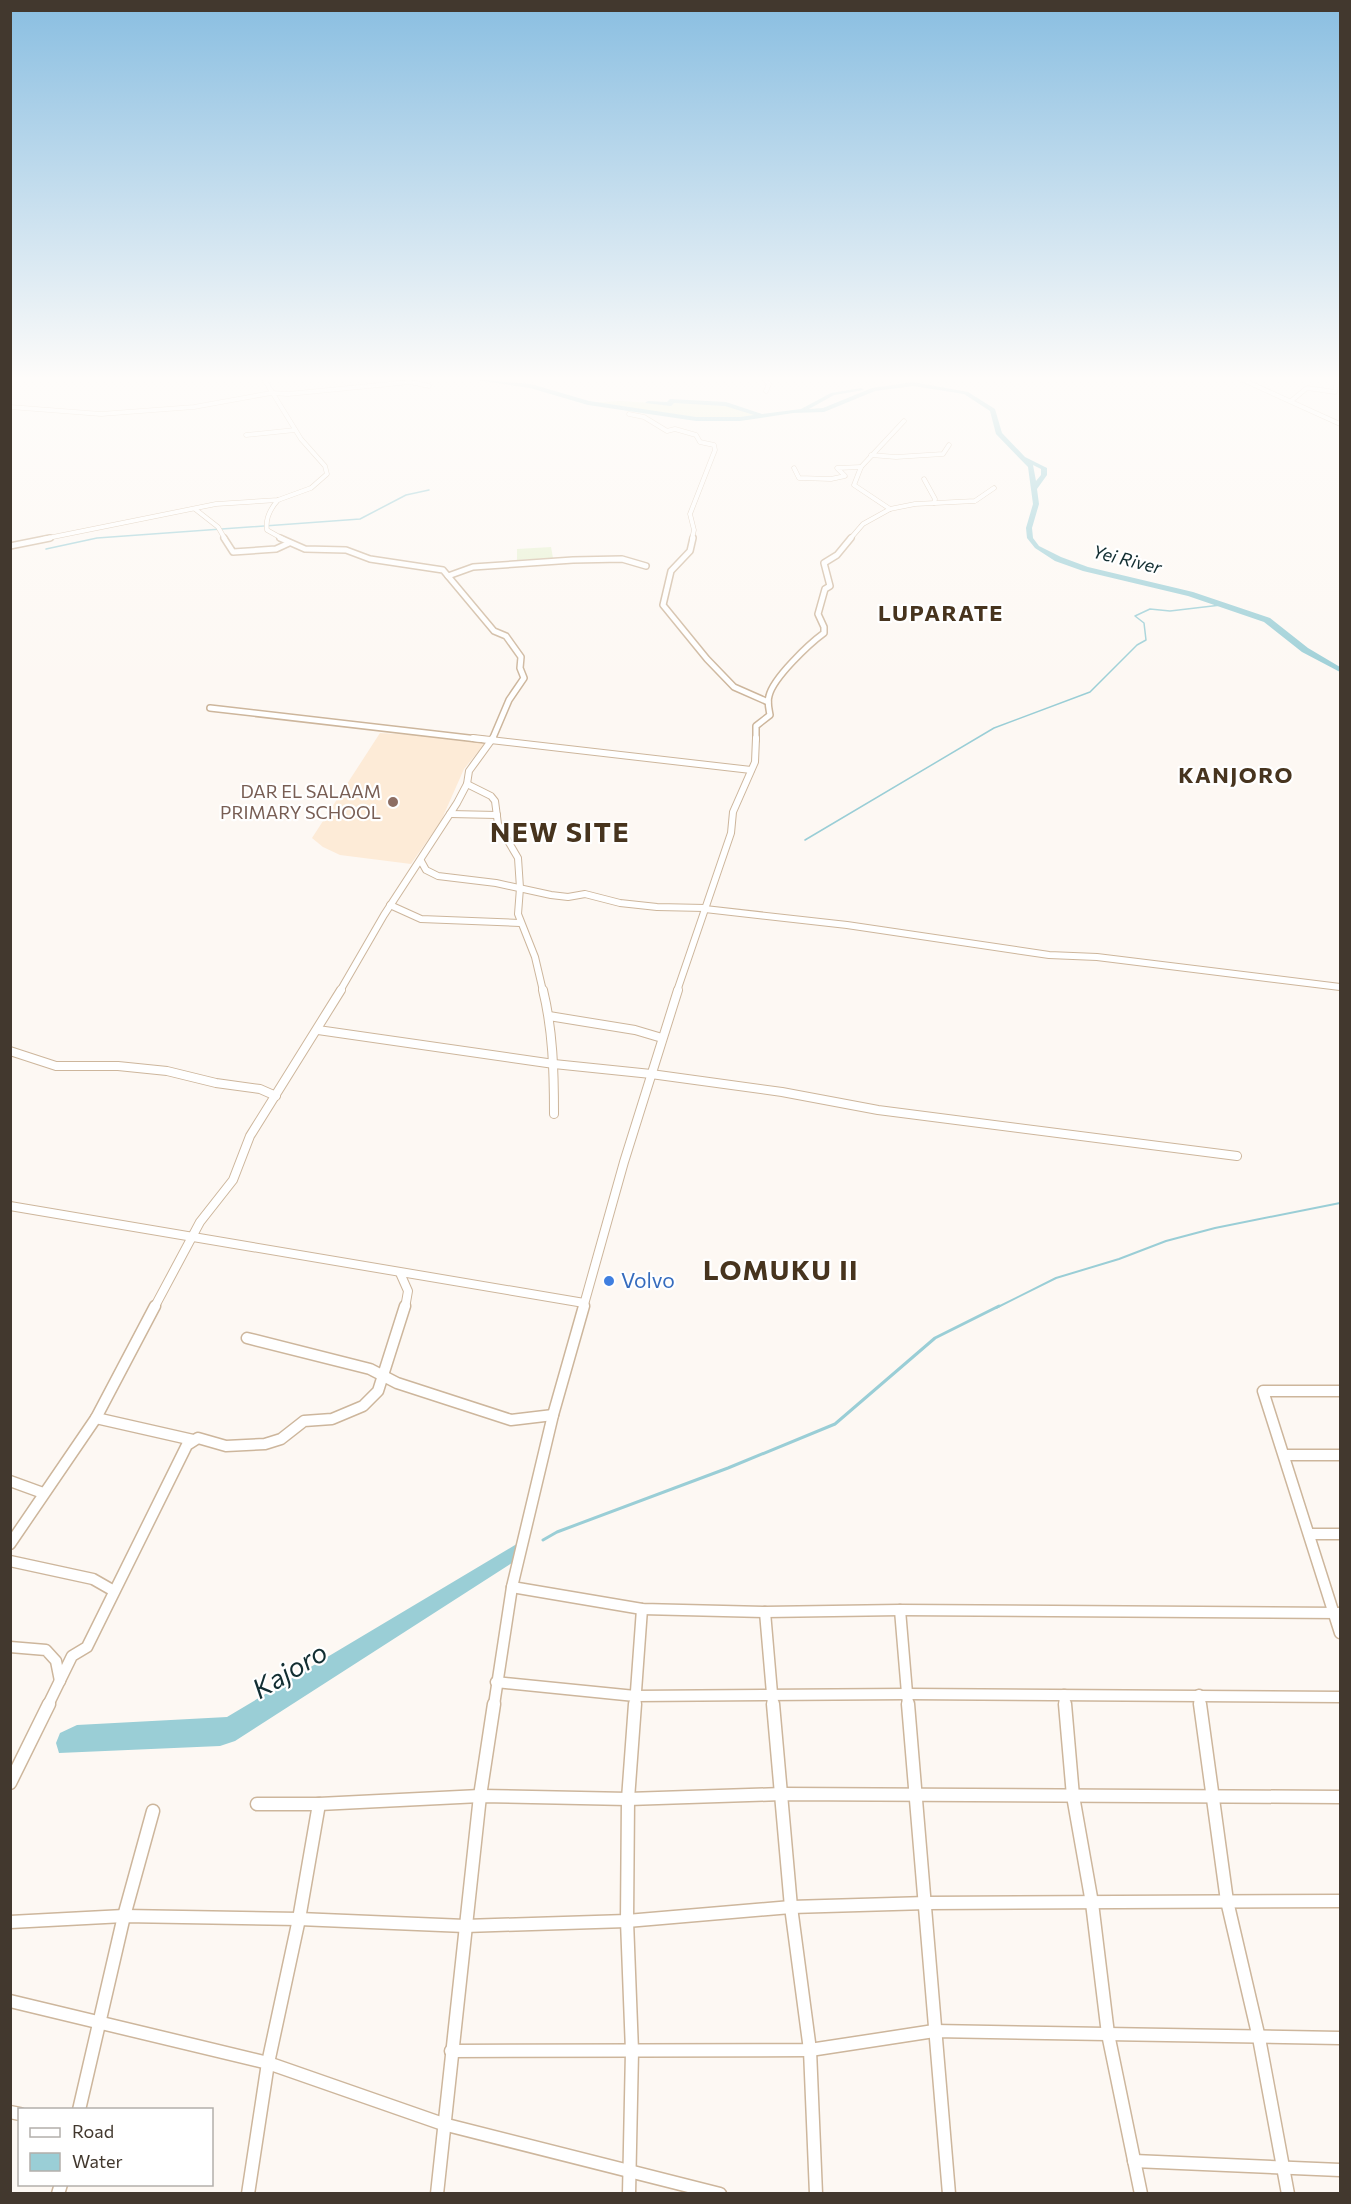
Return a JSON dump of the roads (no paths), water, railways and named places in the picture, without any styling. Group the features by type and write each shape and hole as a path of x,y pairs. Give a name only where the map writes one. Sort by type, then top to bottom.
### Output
{"street":[{"path":"10,546 230,502 278,500 319,482"},
{"path":"703,482 690,514 694,530 690,551 671,571 663,605 707,659 734,687 768,702"},
{"path":"855,482 854,485 890,509"},
{"path":"926,482 935,499 934,503"},
{"path":"437,2193 480,1796 512,1587 553,1415 651,1074 731,833 734,812 755,762 756,726 770,715 768,702 772,688 785,669 806,647 824,633 824,627 818,614 825,589 830,586 825,563 837,555 863,524 890,509 934,503 975,501 994,488"},
{"path":"10,1544 96,1418 200,1222 233,1180 250,1136 318,1030 390,905 450,814 467,784 468,771 492,740 509,700 524,678 520,668 521,657 506,636 494,630 443,570 370,559 346,550 305,549 289,543 267,530 268,512 278,500"},
{"path":"195,509 218,527 233,552 276,549 289,543"},
{"path":"448,576 473,567 573,560 622,559 646,566"},
{"path":"210,708 751,770"},
{"path":"467,784 491,796 498,824 518,858 520,923 535,957 549,1016 554,1064 554,1114"},
{"path":"450,814 471,816 497,814"},
{"path":"421,861 426,870 438,876 563,897 585,894 620,903 705,908 745,915 847,925 1049,955 1097,957 1341,987"},
{"path":"390,905 422,919 520,923"},
{"path":"549,1016 645,1031 662,1038"},
{"path":"318,1030 554,1064 651,1074 782,1092 879,1110 1237,1156"},
{"path":"10,1051 56,1066 118,1066 167,1071 216,1083 260,1089 276,1095"},
{"path":"10,1206 584,1304"},
{"path":"10,1783 72,1656 87,1647 187,1444 203,1438 226,1446 240,1447 274,1442 304,1421 332,1419 363,1406 378,1391 408,1297 408,1291 400,1274"},
{"path":"247,1338 370,1369 397,1383 511,1420 553,1415"},
{"path":"1341,1391 1263,1391 1338,1613 1341,1633"},
{"path":"96,1418 193,1440"},
{"path":"1285,1455 1341,1455"},
{"path":"10,1481 43,1493"},
{"path":"1310,1534 1341,1534"},
{"path":"10,1562 93,1579 114,1591"},
{"path":"512,1587 642,1609 765,1612 900,1610 1338,1613"},
{"path":"629,2193 632,2051 627,1921 628,1799 642,1609"},
{"path":"900,1610 927,1903 934,2031 949,2193"},
{"path":"765,1612 791,1907 810,2050 816,2193"},
{"path":"10,1647 46,1650 56,1661 60,1682"},
{"path":"496,1682 635,1696 908,1694 1341,1696"},
{"path":"1064,1695 1073,1796 1092,1903 1108,2034 1141,2193"},
{"path":"1199,1695 1227,1901 1259,2038 1288,2193"},
{"path":"257,1804 319,1804 480,1796 628,1799 782,1794 1341,1797"},
{"path":"248,2193 268,2063 299,1919 319,1804"},
{"path":"79,2108 124,1916 153,1811"},
{"path":"10,1922 124,1916 299,1919 465,1926 627,1921 791,1907 927,1903 1341,1901"},
{"path":"10,2001 268,2063 443,2124 720,2193"},
{"path":"451,2051 810,2050 934,2031 1341,2038"},
{"path":"1134,2161 1341,2170"}],"water":[{"path":"520,1542 515,1561 235,1741 220,1746 59,1753 56,1743 60,1733 77,1725 227,1717"}],"waterway":[{"name":"Yei River","path":"1033,482 1036,504 1029,528 1030,538 1037,547 1058,559 1086,569 1190,594 1267,620 1305,650 1340,670"},
{"path":"1034,489 1039,482"},
{"path":"46,549 97,538 360,519 406,495 429,490"},
{"path":"805,840 994,728 1090,692 1137,645 1146,640 1144,623 1135,616 1150,609 1170,611 1221,605"},
{"path":"996,1308 1056,1278 1119,1259 1166,1241 1215,1228 1340,1203"},
{"path":"543,1540 557,1532 728,1468 835,1424 935,1338 999,1306"}],"place":[{"name":"DAR EL SALAAM PRIMARY SCHOOL","path":"393,802"},
{"name":"Volvo","path":"609,1281"}],"district":[{"name":"LUPARATE","path":"941,613"},
{"name":"KANJORO","path":"1236,775"},
{"name":"NEW SITE","path":"560,833"},
{"name":"LOMUKU II","path":"781,1271"}],"water label":[{"name":"Kajoro","path":"290,1671"}]}
